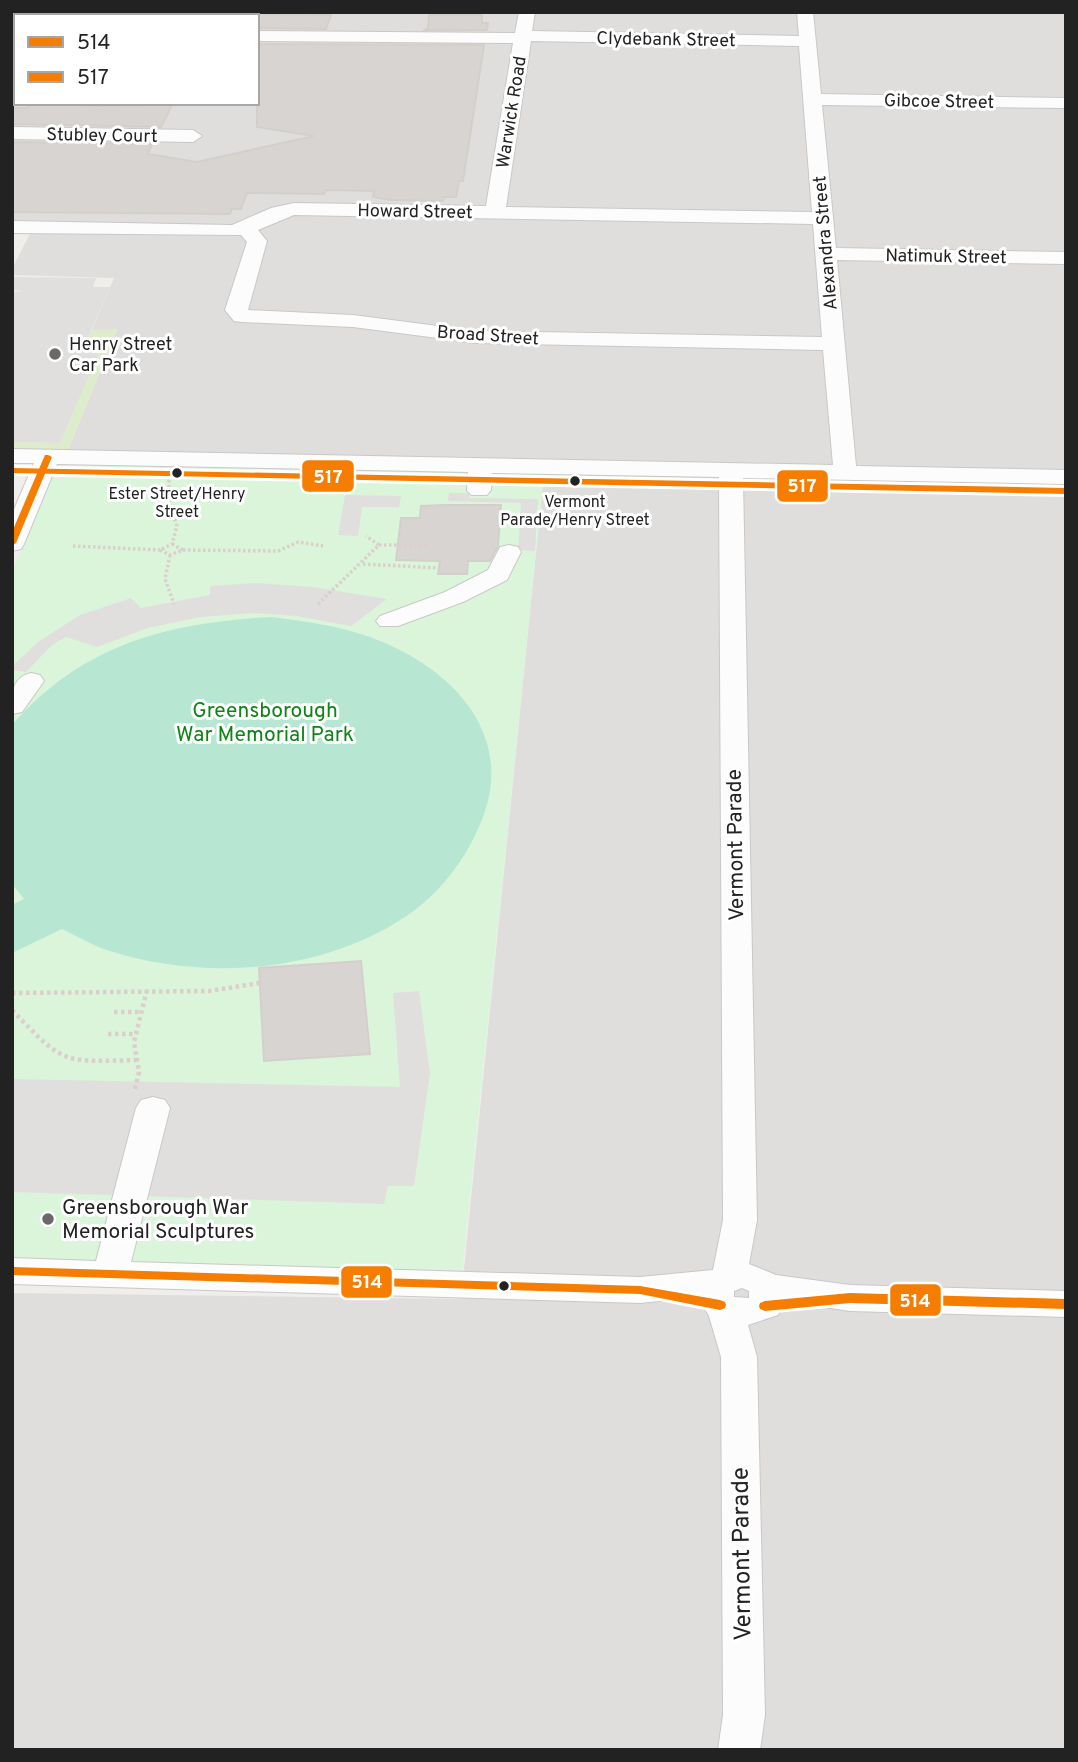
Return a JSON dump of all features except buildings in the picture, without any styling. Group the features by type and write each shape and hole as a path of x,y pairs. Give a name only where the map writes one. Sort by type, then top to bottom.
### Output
{"street":[{"name":"Warwick Road","path":"495,212 527,12"},
{"name":"Alexandra Street","path":"805,12 845,473"},
{"name":"Clydebank Street","path":"259,36 808,41"},
{"name":"Gibcoe Street","path":"813,99 1066,103"},
{"name":"Stubley Court","path":"12,133 193,136"},
{"name":"Howard Street","path":"12,227 224,231 246,228 286,209 823,219"},
{"name":"Broad Street","path":"246,228 257,241 236,310 242,316 353,321 476,337 834,344"},
{"name":"Natimuk Street","path":"827,254 1066,258"},
{"path":"12,456 1066,477"},
{"path":"12,544 48,457"},
{"path":"479,490 480,465"},
{"name":"Vermont Parade","path":"731,470 742,1295 739,1357 744,1715 739,1750"},
{"path":"388,622 454,597 498,575 509,552"},
{"path":"12,706 31,681"},
{"path":"110,1275 143,1102"},
{"path":"14,1277 110,1275 1066,1304"}],"path":[{"path":"160,550 172,544 177,526 169,504 170,475 176,459"},
{"path":"366,536 379,545 428,545"},
{"path":"73,546 160,550 170,555 183,550 278,551 298,542 313,542 323,546"},
{"path":"172,544 183,550"},
{"path":"318,604 379,545"},
{"path":"170,555 165,579 174,604"},
{"path":"362,564 439,568"},
{"path":"12,993 209,991 260,983"},
{"path":"143,1102 136,1034 146,990"},
{"path":"12,1010 53,1052 63,1057 76,1060 137,1060"},
{"path":"114,1012 141,1012"},
{"path":"107,1034 136,1034"}],"shaded area":[{"path":"12,12 1066,12 1066,470 68,450 117,330 92,329 114,278 12,275 12,269 35,224 12,223"},
{"name":"Henry Street Car Park","path":"12,277 96,278 93,287 110,287 88,337 105,338 60,443 12,442 12,292 23,291 12,290"},
{"path":"544,473 1066,484 1066,1750 12,1750 12,1293 461,1299"},
{"path":"449,493 469,493 469,498 538,499 535,551 518,550 521,503 448,501"},
{"path":"345,495 401,496 399,507 362,507 358,536 338,535"},
{"path":"257,583 312,587 387,599 351,626 296,616 253,613 200,617 148,628 97,647 66,637 52,645 26,672 12,670 12,666 38,642 80,615 131,598 141,608 210,595 210,586"},
{"path":"419,991 430,1073 414,1186 388,1186 384,1204 12,1192 12,1079 400,1087 393,993"}],"green space":[{"path":"92,329 117,329 68,450 12,449 12,442 60,443 104,338 88,337"},
{"name":"Greensborough War Memorial Park","path":"76,464 544,473 462,1274 12,1259 12,572 53,473 62,466"},
{"path":"271,617 341,629 395,648 424,664 449,684 470,708 484,734 491,763 489,795 472,842 448,878 417,909 372,936 299,960 223,968 184,966 110,951 62,929 12,953 12,905 24,899 12,884 12,725 39,697 68,675 129,643 162,632 197,625"}],"transit line":[{"name":"514","path":"12,543 48,457"},
{"name":"517","path":"12,470 1066,491"},
{"name":"514","path":"12,1271 640,1290 720,1305"},
{"name":"514","path":"765,1306 850,1298 1066,1304"}],"place":[{"name":"Henry Street Car Park","path":"55,354"},
{"name":"Ester Street/Henry Street","path":"177,473"},
{"name":"Vermont Parade/Henry Street","path":"575,481"},
{"name":"Greensborough War Memorial Sculptures","path":"48,1219"}]}
